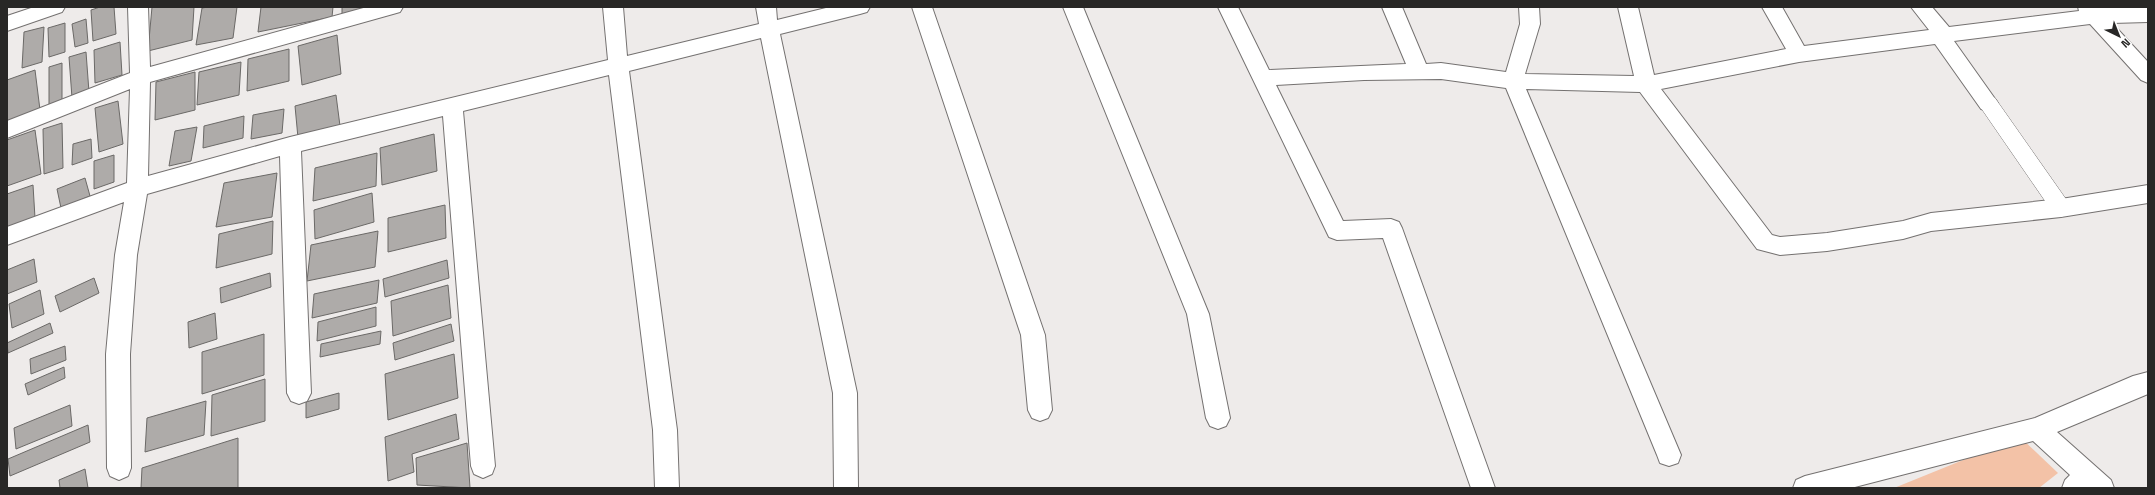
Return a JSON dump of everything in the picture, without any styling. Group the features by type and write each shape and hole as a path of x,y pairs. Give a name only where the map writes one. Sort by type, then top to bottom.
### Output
{"street":[{"path":"7,24 55,7"},
{"path":"119,468 118,354 126,255 137,188 140,77 138,7"},
{"path":"7,130 140,77 393,7"},
{"path":"613,7 618,64 665,430 668,488"},
{"path":"766,7 769,30 845,393 846,488"},
{"path":"7,236 137,188 290,145 618,64 769,30 860,7"},
{"path":"922,7 1034,335 1040,410"},
{"path":"1073,7 1198,314 1218,418"},
{"path":"1228,7 1264,78 1337,231 1391,228 1483,488"},
{"path":"1392,7 1419,72"},
{"path":"1529,7 1530,24 1513,82 1669,455"},
{"path":"1628,7 1646,84 1765,242 1780,246 1827,242 1903,230 1932,222 2061,208 2148,194"},
{"path":"1772,7 1798,54"},
{"path":"1921,7 1988,103"},
{"path":"1264,78 1364,72 1442,71 1513,82 1646,84 1798,54 1942,36 2090,11 2148,15"},
{"path":"2090,11 2148,75"},
{"path":"452,105 483,466"},
{"path":"290,145 296,251 299,393"},
{"path":"1805,488 2037,429 2146,385"},
{"path":"2037,429 2088,484"}],"lane":[{"path":"1988,103 2061,208"}],"shaded area":[{"path":"2020,437 2058,473 2039,488 1894,488"}],"building":[{"path":"100,7 114,7 116,34 93,41 91,10"},
{"path":"152,7 194,7 192,40 148,51"},
{"path":"237,7 233,38 196,45 202,8"},
{"path":"261,7 333,7 332,17 258,32"},
{"path":"342,7 372,7 342,14"},
{"path":"86,19 88,43 75,47 72,24"},
{"path":"65,23 65,52 49,57 48,28"},
{"path":"44,27 42,62 22,68 24,32"},
{"path":"337,35 341,74 302,85 298,46"},
{"path":"120,42 122,75 95,83 94,50"},
{"path":"289,49 289,81 247,91 248,59"},
{"path":"86,52 89,92 72,98 69,57"},
{"path":"241,62 239,95 197,105 199,72"},
{"path":"62,63 62,105 49,109 49,67"},
{"path":"35,70 40,110 7,121 7,80"},
{"path":"195,72 195,110 155,120 156,82"},
{"path":"336,95 340,126 298,138 295,106"},
{"path":"118,101 123,144 99,152 95,108"},
{"path":"284,109 282,133 251,139 253,115"},
{"path":"244,116 243,138 203,148 204,126"},
{"path":"62,123 63,168 44,174 43,129"},
{"path":"197,127 191,161 169,166 175,131"},
{"path":"35,130 41,174 7,186 7,140"},
{"path":"434,134 437,171 382,185 380,148"},
{"path":"91,139 92,158 72,165 73,144"},
{"path":"377,153 376,186 313,201 315,168"},
{"path":"114,155 114,182 94,189 94,161"},
{"path":"277,173 272,217 216,227 224,183"},
{"path":"85,178 90,196 61,208 57,189"},
{"path":"33,185 35,218 7,228 7,194"},
{"path":"372,193 374,222 315,239 314,210"},
{"path":"445,205 446,238 388,252 388,218"},
{"path":"273,221 272,254 216,268 219,234"},
{"path":"378,231 375,267 307,281 311,245"},
{"path":"34,259 37,282 7,294 7,270"},
{"path":"447,260 449,278 385,297 383,279"},
{"path":"270,273 271,287 221,303 220,288"},
{"path":"94,278 99,293 60,312 55,296"},
{"path":"379,280 377,303 312,318 314,294"},
{"path":"448,285 451,318 393,336 391,301"},
{"path":"40,290 44,314 12,328 9,304"},
{"path":"376,307 376,326 317,341 318,322"},
{"path":"215,313 217,339 189,348 188,322"},
{"path":"50,323 53,333 8,353 7,343"},
{"path":"451,324 454,341 395,360 393,343"},
{"path":"381,331 380,344 320,357 321,344"},
{"path":"264,334 264,375 202,394 202,352"},
{"path":"65,346 66,360 31,374 30,359"},
{"path":"454,354 458,398 388,420 385,374"},
{"path":"64,367 65,378 28,395 25,384"},
{"path":"265,379 265,421 211,436 212,395"},
{"path":"339,393 339,409 306,418 306,402"},
{"path":"206,401 204,435 145,452 147,418"},
{"path":"70,405 72,426 16,449 14,428"},
{"path":"456,414 459,439 412,454 414,472 388,481 385,437"},
{"path":"88,425 90,442 10,476 8,459"},
{"path":"238,438 238,488 141,488 142,468"},
{"path":"467,443 470,488 417,485 416,458"},
{"path":"85,469 88,488 60,488 59,480"}]}
